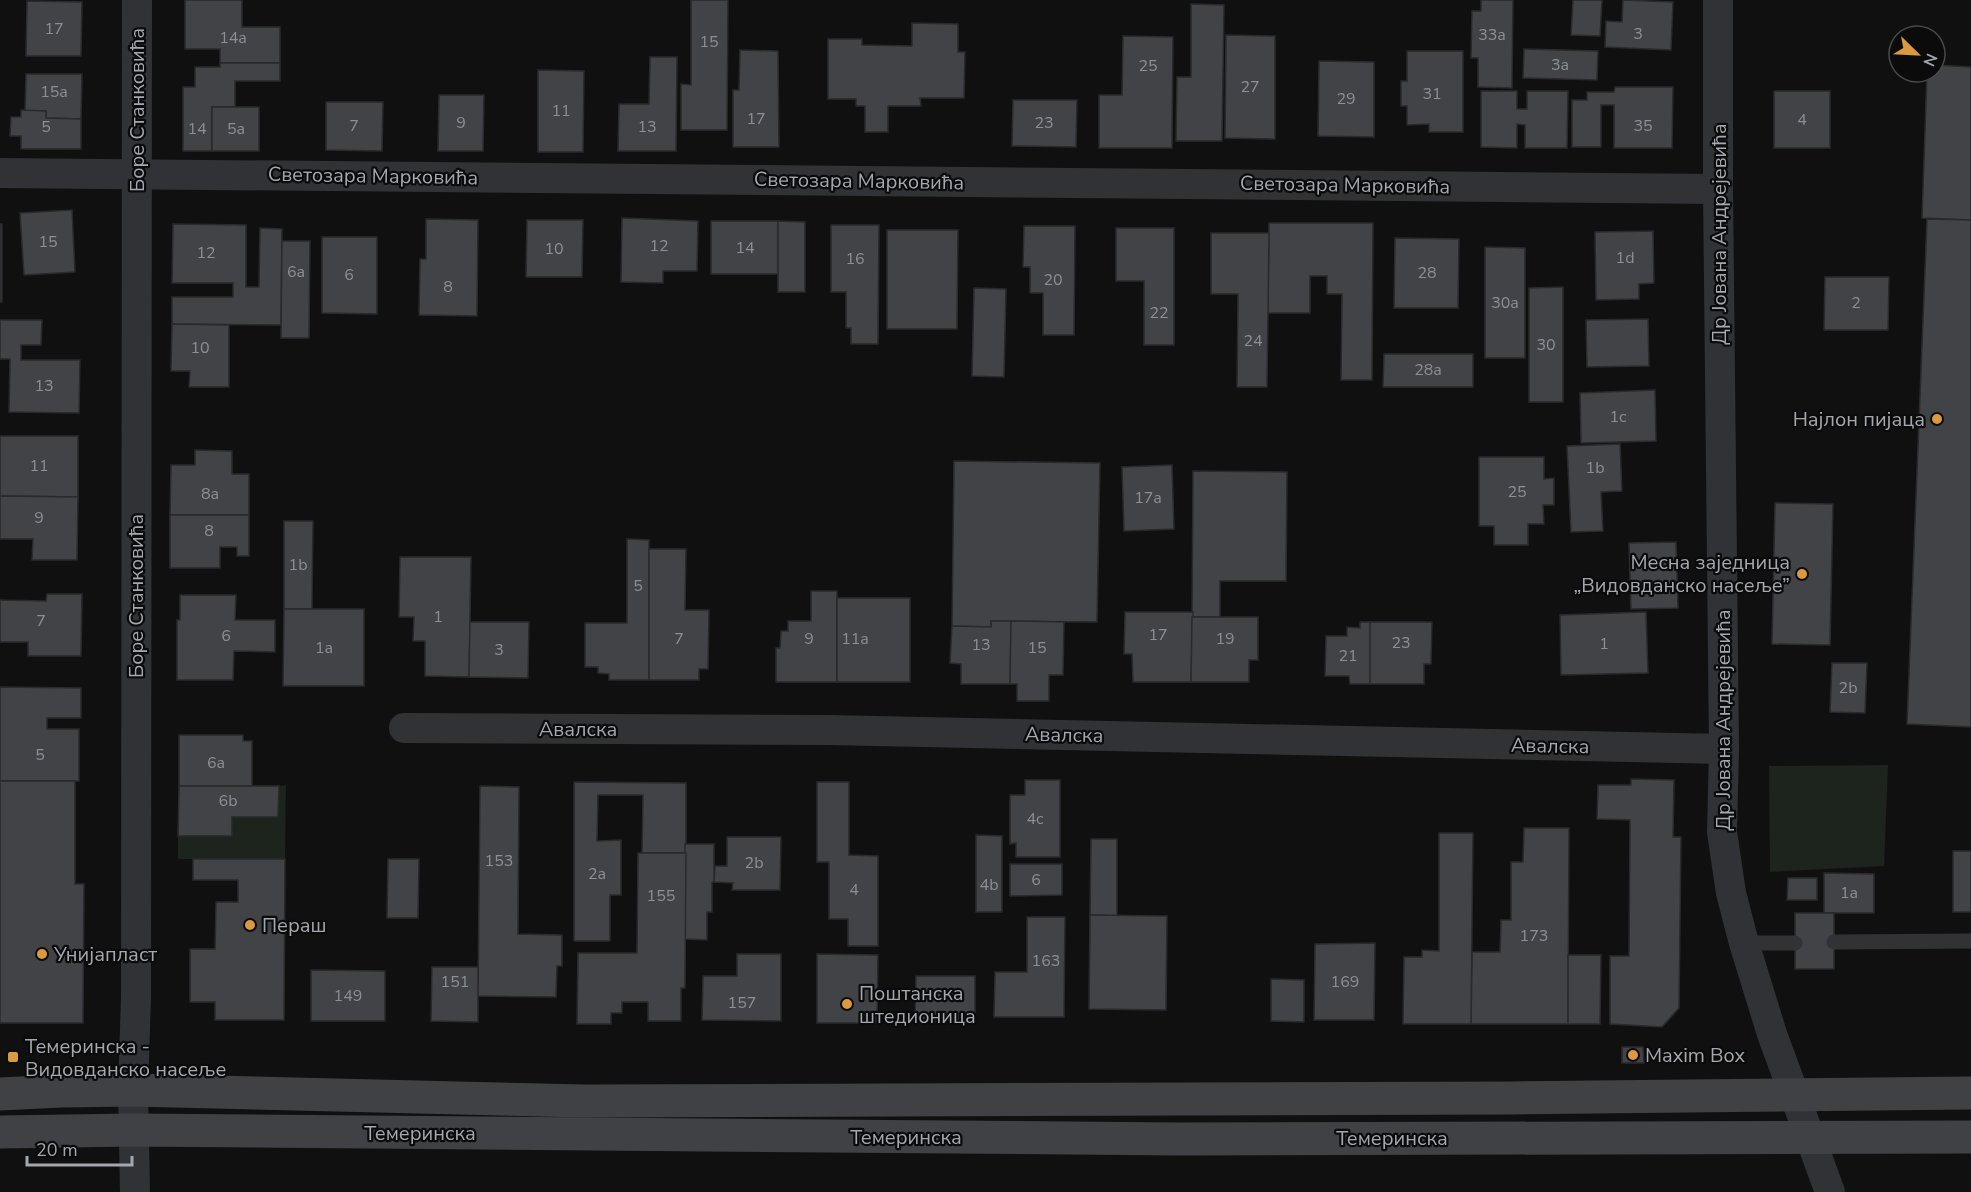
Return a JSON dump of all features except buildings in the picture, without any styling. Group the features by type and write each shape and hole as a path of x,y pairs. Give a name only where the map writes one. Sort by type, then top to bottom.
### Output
{"main road":[{"name":"Темеринска","path":"0,1094 133,1090 584,1101 1500,1098 1971,1093"},
{"name":"Темеринска","path":"0,1131 134,1130 1178,1139 1971,1137"}],"street":[{"name":"Боре Станковића","path":"135,1192 133,1090 136,997 137,0"},
{"name":"Др Јована Андрејевића","path":"1718,0 1724,749 1722,832 1731,893 1744,943 1772,1034 1830,1192"},
{"name":"Светозара Марковића","path":"0,173 1718,189"},
{"name":"Авалска","path":"404,728 828,730 1724,749"}],"lane":[{"path":"1834,942 1971,941"},
{"path":"1744,943 1795,943"}],"shaded area":[{"path":"1888,765 1884,866 1770,872 1769,766"},
{"path":"286,785 285,859 178,859 178,836 232,817 278,817 279,786"}],"place":[{"name":"Најлон пијаца","path":"1937,419"},
{"name":"Месна заједница „Видовданско насеље”","path":"1802,574"},
{"name":"Пераш","path":"250,925"},
{"name":"Унијапласт","path":"42,954"},
{"name":"Поштанска штедионица","path":"847,1004"},
{"name":"Maxim Box","path":"1633,1055"},
{"name":"Темеринска - Видовданско насеље","path":"13,1057"}]}
